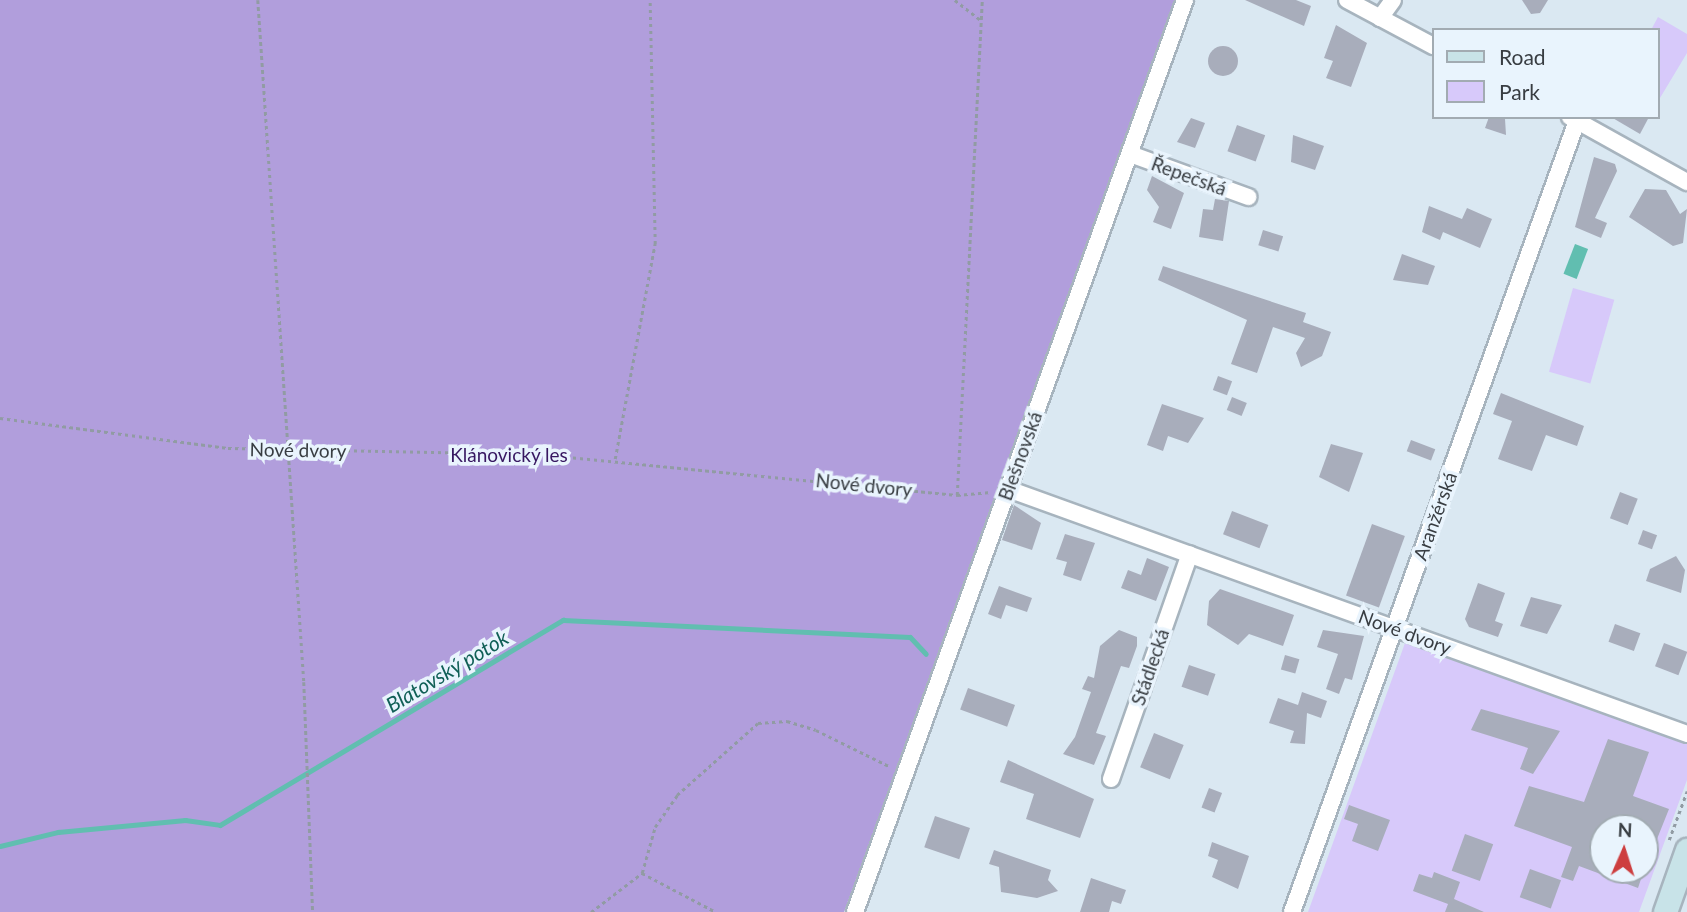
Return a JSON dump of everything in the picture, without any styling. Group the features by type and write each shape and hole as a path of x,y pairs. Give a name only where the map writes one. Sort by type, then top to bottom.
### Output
{"street":[{"name":"Blešnovská","path":"855,912 1185,0"},
{"path":"1348,0 1432,45"},
{"path":"1380,18 1393,0"},
{"path":"1573,119 1687,182"},
{"name":"Aranžérská","path":"1292,912 1395,628 1573,119"},
{"name":"Řepečská","path":"1130,154 1248,197"},
{"name":"Nové dvory","path":"1008,489 1687,734"},
{"name":"Stádlecká","path":"1111,779 1190,554"},
{"path":"1665,912 1687,850"}],"path":[{"path":"258,0 313,912"},
{"path":"615,459 656,244 650,0"},
{"path":"955,0 982,21"},
{"path":"957,495 982,0"},
{"name":"Nové dvory","path":"0,418 228,448 615,459 957,495 1008,489"},
{"path":"591,912 642,873 655,827 677,795 758,723 787,721 816,730 907,773"},
{"path":"642,873 716,912"}],"green space":[{"name":"Klánovický les","path":"0,0 1177,0 844,912 0,912"},
{"path":"1658,17 1687,34 1687,53 1659,100 1659,28 1652,28"},
{"path":"1573,288 1614,300 1590,383 1549,372"},
{"path":"1405,643 1687,744 1687,780 1659,857 1659,814 1589,814 1589,884 1649,884 1639,912 1308,912"}],"shaded area":[{"path":"1575,244 1588,249 1577,279 1564,274"}],"building":[{"path":"1245,0 1296,0 1311,6 1304,26"},
{"path":"1522,0 1548,0 1540,13 1531,14"},
{"path":"1336,25 1367,43 1351,87 1326,78 1333,61 1324,58"},
{"path":"1223,46 1234,50 1238,61 1234,72 1223,76 1212,72 1208,61 1212,50"},
{"path":"1191,118 1205,123 1195,148 1177,142"},
{"path":"1488,119 1505,119 1506,135 1485,128"},
{"path":"1614,119 1648,119 1640,134"},
{"path":"1237,125 1265,135 1256,162 1227,151"},
{"path":"1293,135 1324,146 1315,170 1291,162"},
{"path":"1594,157 1615,164 1617,171 1595,218 1607,223 1601,238 1575,227"},
{"path":"1152,176 1184,193 1171,229 1153,222 1159,207 1147,190"},
{"path":"1645,189 1666,190 1680,214 1687,209 1683,243 1673,246 1629,217"},
{"path":"1215,199 1229,201 1223,241 1199,237 1203,209 1213,210"},
{"path":"1429,206 1462,219 1467,208 1492,219 1480,248 1443,232 1440,240 1422,232"},
{"path":"1263,230 1283,236 1278,251 1258,245"},
{"path":"1402,254 1435,266 1428,285 1393,280"},
{"path":"1163,266 1306,313 1303,322 1331,332 1322,356 1301,367 1296,353 1305,338 1273,327 1257,373 1231,364 1247,320 1158,280"},
{"path":"1218,376 1232,381 1227,395 1213,390"},
{"path":"1501,393 1584,426 1577,446 1546,435 1532,471 1498,459 1512,421 1493,414"},
{"path":"1232,397 1247,403 1242,416 1227,410"},
{"path":"1162,404 1204,418 1188,443 1168,436 1163,451 1147,445"},
{"path":"1411,440 1435,449 1431,461 1407,451"},
{"path":"1331,444 1363,453 1349,492 1319,477"},
{"path":"1620,492 1638,499 1628,525 1610,518"},
{"path":"1014,505 1041,523 1032,550 1002,540"},
{"path":"1232,511 1268,525 1259,548 1223,534"},
{"path":"1372,524 1405,536 1379,607 1346,595"},
{"path":"1643,530 1657,535 1652,549 1638,544"},
{"path":"1065,534 1095,543 1081,581 1063,575 1067,562 1056,559"},
{"path":"1676,556 1685,570 1681,593 1646,581 1650,569"},
{"path":"1147,558 1169,567 1156,601 1121,588 1128,570 1141,575"},
{"path":"1478,583 1505,593 1495,621 1503,624 1498,637 1469,627 1465,619"},
{"path":"999,586 1032,598 1027,612 1006,605 1001,619 988,614"},
{"path":"1220,589 1294,615 1283,646 1249,634 1238,645 1207,625 1209,601"},
{"path":"1531,597 1562,605 1547,634 1520,626"},
{"path":"1615,624 1640,633 1634,651 1609,642"},
{"path":"1119,630 1137,637 1137,646 1129,668 1121,666 1096,733 1106,736 1094,765 1063,754 1075,737 1091,692 1082,689 1088,676 1094,678 1100,646"},
{"path":"1323,630 1364,636 1352,680 1345,678 1339,694 1326,689 1338,654 1317,647"},
{"path":"1664,643 1687,652 1678,675 1655,666"},
{"path":"1285,655 1299,659 1295,674 1281,669"},
{"path":"1189,665 1215,674 1208,696 1182,687"},
{"path":"968,688 1015,705 1007,727 960,710"},
{"path":"1302,692 1327,701 1321,718 1307,713 1305,744 1290,743 1294,731 1269,723 1278,698 1298,705"},
{"path":"1481,709 1560,731 1533,774 1520,769 1528,748 1471,730"},
{"path":"1154,733 1184,745 1170,779 1140,767"},
{"path":"1608,739 1649,752 1633,796 1669,809 1659,834 1659,814 1589,814 1589,870 1579,866 1573,881 1561,877 1572,847 1514,826 1529,786 1584,802"},
{"path":"1008,760 1094,799 1080,838 1026,819 1034,794 1000,782"},
{"path":"1209,788 1222,793 1215,813 1201,808"},
{"path":"1349,805 1390,820 1378,851 1352,841 1358,824 1344,819"},
{"path":"935,816 970,828 959,859 924,847"},
{"path":"1465,834 1493,844 1480,881 1452,871"},
{"path":"1212,842 1249,856 1238,889 1212,877 1218,860 1208,856"},
{"path":"994,850 1051,870 1048,880 1058,891 1037,898 1001,892 999,867 989,864"},
{"path":"1530,869 1561,880 1551,908 1520,897"},
{"path":"1434,872 1460,882 1454,899 1484,912 1445,912 1448,904 1413,891 1419,874 1432,878"},
{"path":"1091,878 1126,890 1121,904 1112,901 1109,912 1080,912"}],"waterway":[{"name":"Blatovský potok","path":"0,846 58,832 185,820 220,825 563,620 910,637 926,654"}]}
